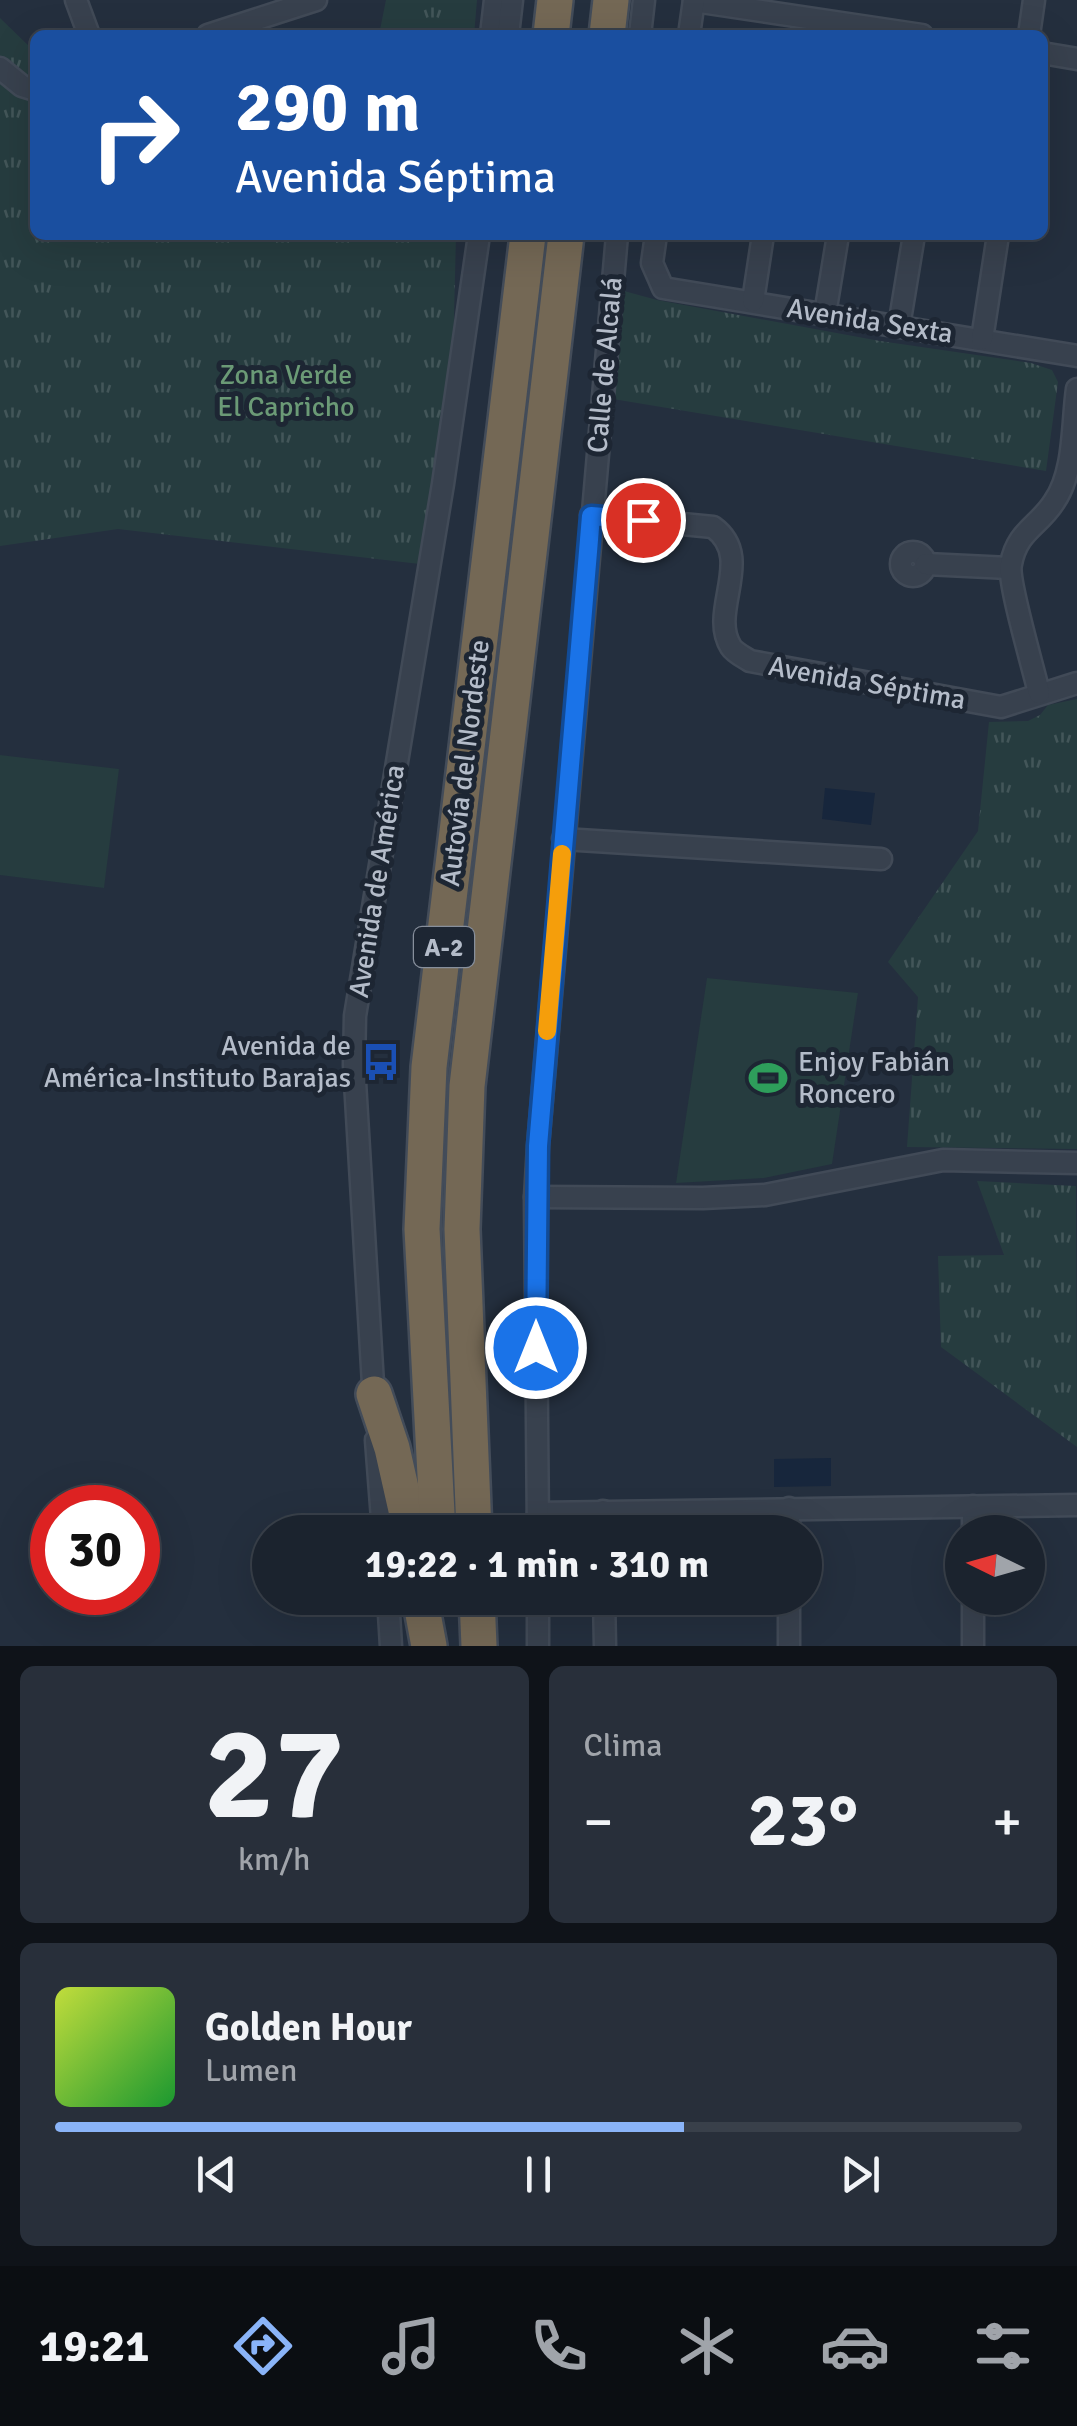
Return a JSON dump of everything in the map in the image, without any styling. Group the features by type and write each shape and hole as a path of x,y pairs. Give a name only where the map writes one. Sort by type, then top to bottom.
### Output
{"highway":[{"path":"553,30 556,0"},
{"path":"590,30 593,0"},
{"path":"608,30 612,0"},
{"name":"Autovía del Nordeste","path":"437,1515 422,1229 429,1067 527,240"},
{"name":"Autovía del Nordeste","path":"473,1515 462,1228 467,1086 565,240"},
{"path":"520,622 542,578 582,240"},
{"path":"374,1394 392,1448 406,1515"},
{"path":"423,1615 428,1646"},
{"path":"443,1615 444,1646"},
{"path":"477,1615 478,1646"}],"street":[{"path":"76,0 87,30"},
{"path":"223,30 316,0"},
{"path":"492,30 495,0"},
{"path":"509,30 512,0"},
{"path":"641,30 644,0"},
{"path":"689,30 694,0 795,26 856,30"},
{"path":"1030,30 1034,0"},
{"path":"1048,55 1077,59"},
{"path":"0,68 30,88"},
{"name":"Avenida de América","path":"382,1515 354,1065 355,1016 444,484 478,240"},
{"name":"Calle de Alcalá","path":"538,1515 535,1197 617,240"},
{"name":"Avenida Sexta","path":"655,240 652,263 663,288 1077,356"},
{"path":"753,301 762,240"},
{"path":"825,314 837,240"},
{"path":"899,326 913,240"},
{"path":"982,339 997,240"},
{"path":"1039,693 1009,568 1021,536 1054,502 1068,466 1074,443 1077,389"},
{"name":"Avenida Séptima","path":"591,516 713,527 726,536 732,550 726,634 732,650 750,662 1001,706 1077,683"},
{"path":"926,564 1009,568"},
{"path":"564,839 881,859"},
{"path":"535,1197 765,1195 943,1160 1077,1162"},
{"path":"973,1506 973,1515"},
{"name":"Calle de Alcalá","path":"696,1515 788,1508 1077,1506"},
{"path":"788,1508 788,1515"},
{"path":"389,1615 391,1646"},
{"path":"538,1615 538,1646"},
{"path":"604,1615 605,1646"},
{"path":"789,1615 789,1646"},
{"path":"973,1615 973,1646"}],"green space":[{"path":"386,0 477,0 474,30 380,30"},
{"name":"Zona Verde El Capricho","path":"0,18 30,47 30,240 456,240 453,357 420,564 118,529 0,546"},
{"path":"624,291 880,341 1031,363 1052,370 1058,382 1046,471 613,399"},
{"path":"1077,699 1077,1149 907,1147 918,997 888,962 978,831 989,722 1028,721 1048,705"},
{"path":"0,755 119,769 104,888 0,875"},
{"name":"Enjoy Fabián Roncero","path":"707,978 858,993 832,1164 764,1178 676,1183"},
{"path":"977,1181 1076,1186 1077,1447 941,1347 938,1256 1004,1255"}],"water":[{"path":"825,788 875,793 871,825 822,819"},
{"path":"831,1458 831,1486 774,1487 774,1459"}],"slow traffic":[{"path":"547,1031 562,854"}],"place":[{"name":"Avenida de América-Instituto Barajas","path":"381,1062"},
{"name":"Enjoy Fabián Roncero","path":"768,1078"}],"route":[{"path":"536,1348 538,1146 591,516 643,520"}]}
